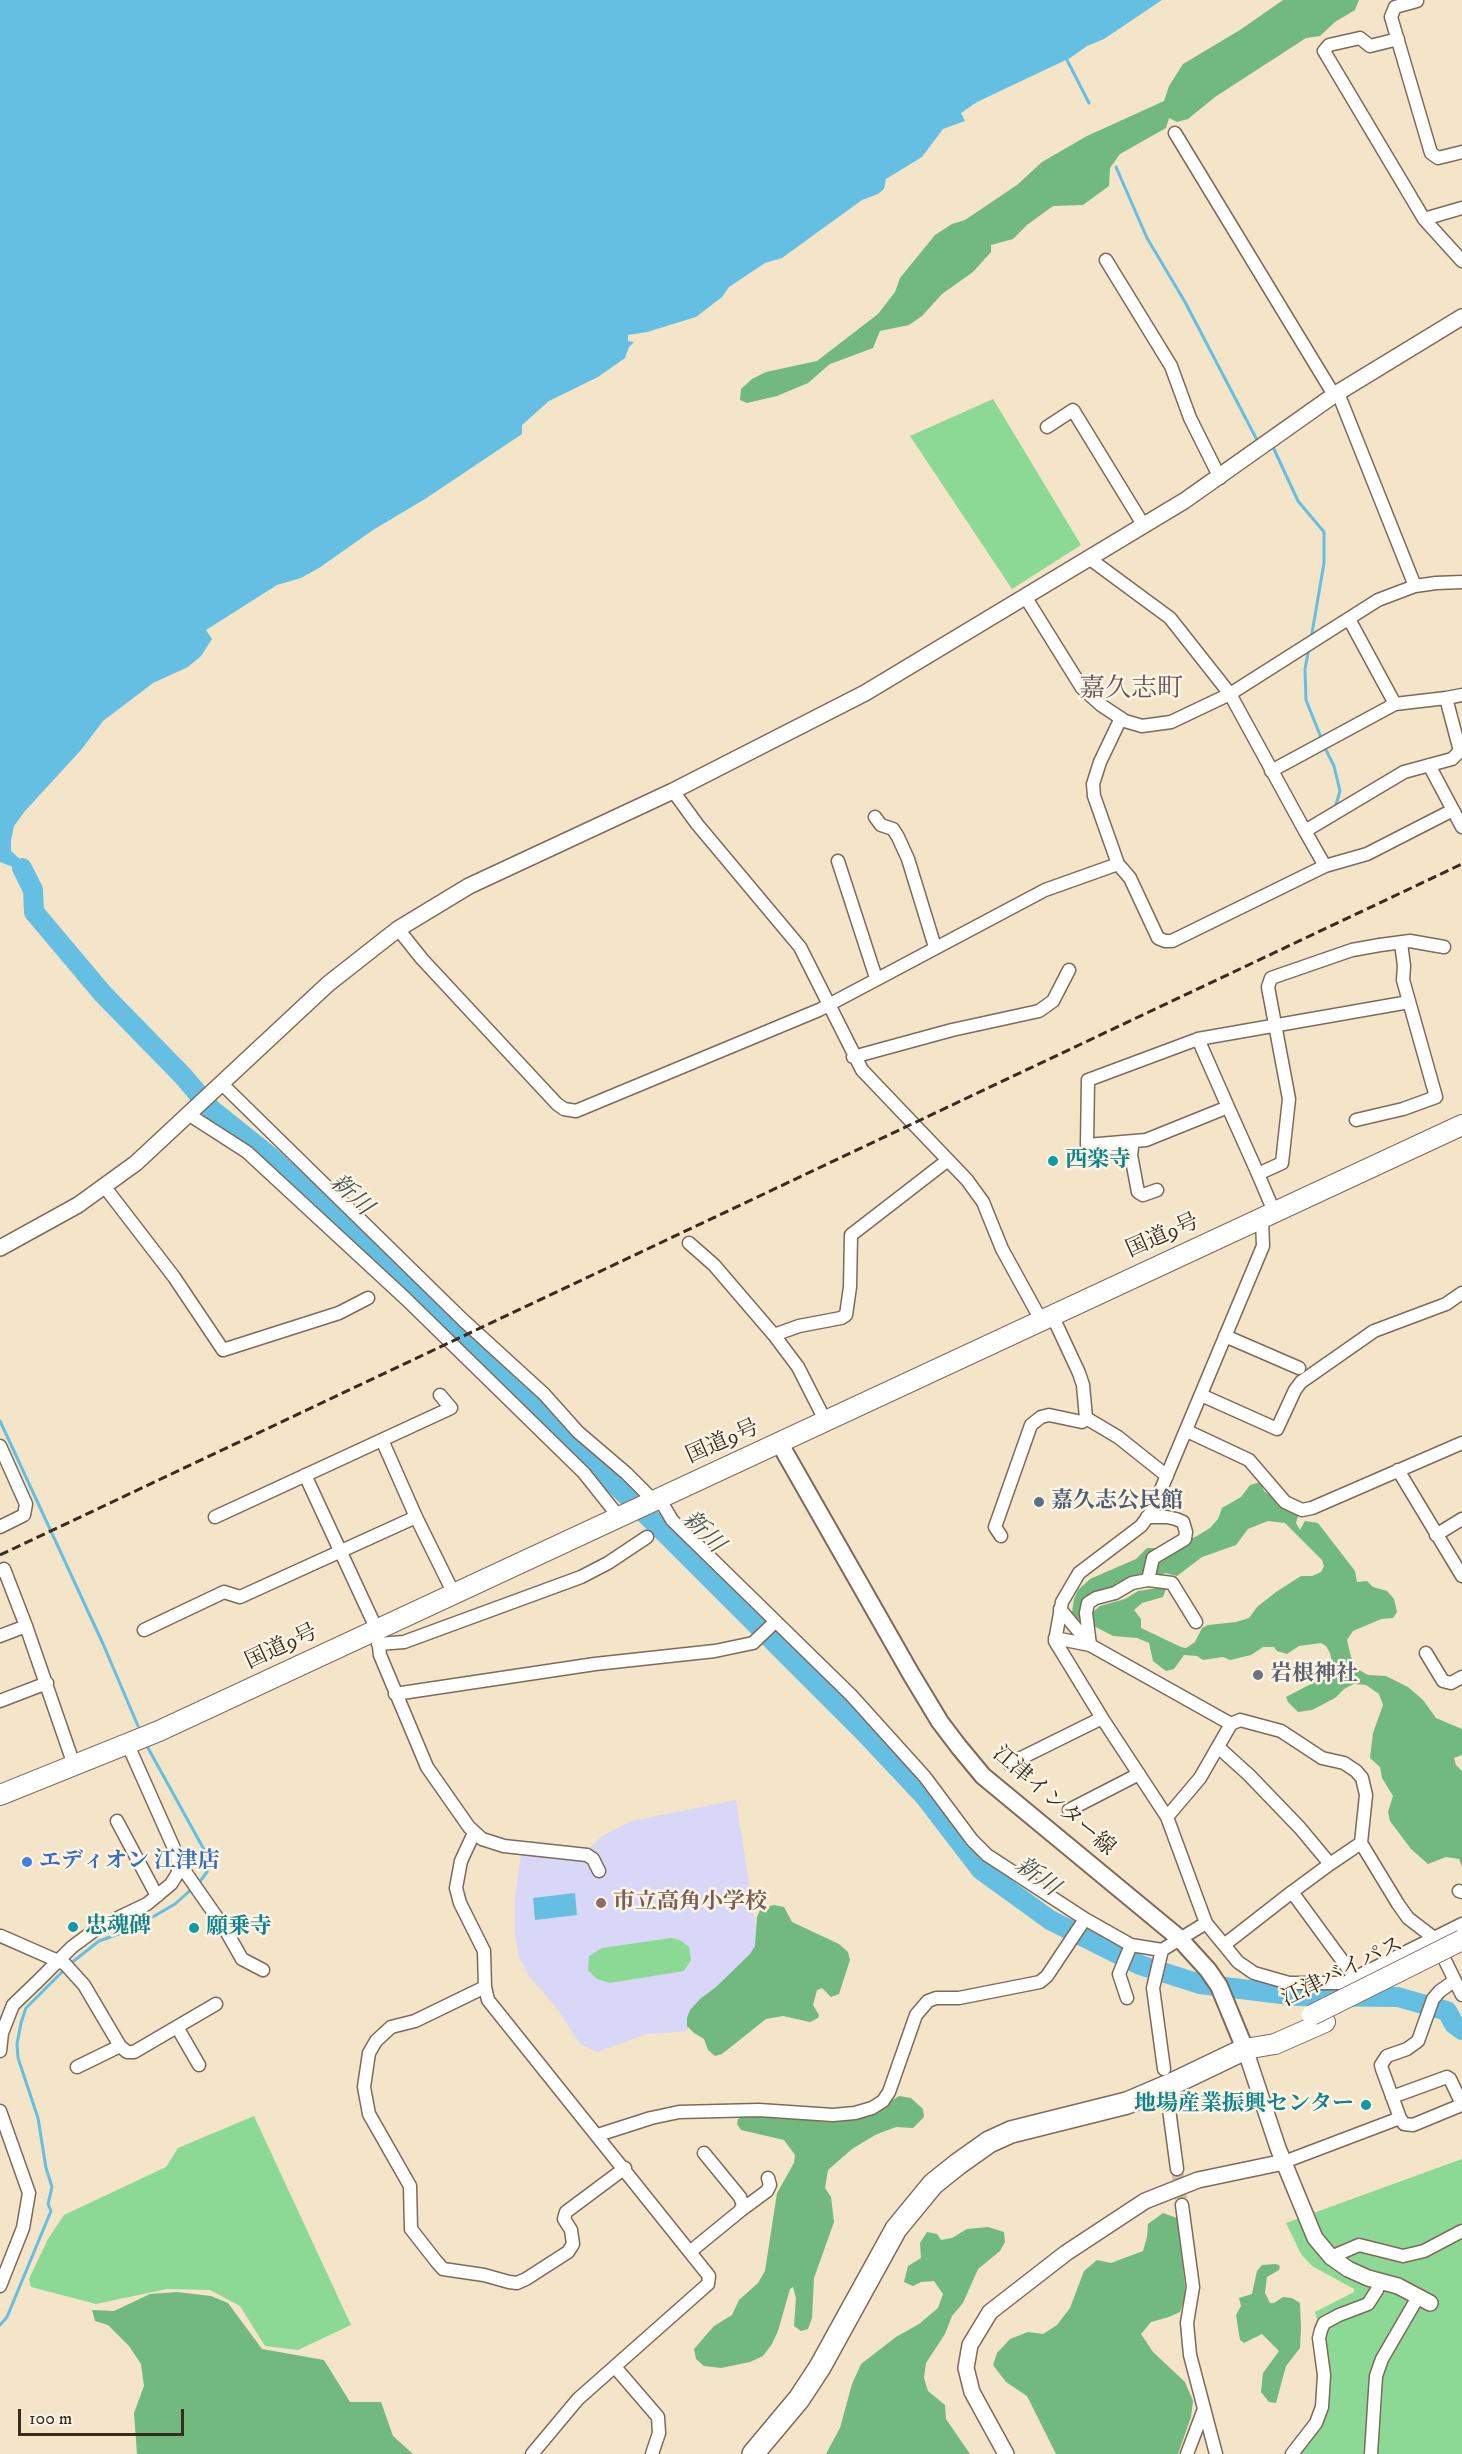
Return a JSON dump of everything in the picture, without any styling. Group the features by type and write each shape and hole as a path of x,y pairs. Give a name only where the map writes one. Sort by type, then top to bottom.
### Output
{"highway":[{"name":"国道9号","path":"0,1796 128,1745 377,1637 454,1594 1462,1125"},
{"name":"江津バイパス","path":"1245,2049 1267,2035 1319,2019 1462,1940"},
{"path":"1319,2019 1462,1954"},
{"path":"753,2454 799,2399 820,2367 896,2229 933,2184 989,2142 1029,2126 1127,2103 1245,2049"}],"main road":[{"name":"江津インター線","path":"780,1444 910,1674 940,1722 959,1747 983,1776 1179,1938 1208,1970 1225,2000 1245,2049"}],"street":[{"path":"1417,2 1395,7 1391,17 1431,153 1438,158 1462,152"},
{"path":"1398,39 1370,46 1360,38 1329,45 1324,51 1424,219 1462,261"},
{"path":"1175,133 1336,394 1415,586"},
{"path":"1424,219 1462,208"},
{"path":"1106,260 1171,366 1190,418 1220,478"},
{"path":"0,1248 50,1222 136,1163 341,972 398,929 469,886 673,791 865,693 1144,526 1220,478 1336,394 1462,317"},
{"path":"1047,427 1073,410 1144,526"},
{"path":"1090,559 1170,618 1230,694 1325,866"},
{"path":"1026,597 1082,688 1101,705 1121,718 1142,726 1171,722 1230,694 1378,600 1415,586 1436,582 1462,582"},
{"path":"1349,619 1395,704"},
{"path":"1271,771 1395,704 1462,695"},
{"path":"1305,831 1404,772 1452,759 1460,751 1446,698"},
{"path":"1121,718 1100,762 1093,784 1094,796 1118,864 1130,878 1158,938 1165,941 1172,940 1325,866 1367,854 1453,810"},
{"path":"1429,765 1462,827"},
{"path":"673,791 697,824 800,947 862,1071 948,1160 983,1202 1002,1249 1047,1317 1079,1373 1083,1385 1086,1418"},
{"path":"875,817 881,825 893,829 898,837 908,859 935,947"},
{"path":"838,861 876,978"},
{"path":"398,929 422,959 564,1109 576,1111 819,1010 1045,890 1118,864"},
{"path":"1258,1174 1282,1163 1289,1099 1268,987 1271,978 1352,950 1410,941 1444,947"},
{"path":"1356,1120 1403,1109 1436,1097 1403,980 1401,943"},
{"path":"853,1057 951,1030 1039,1011 1053,1001 1069,970"},
{"path":"1228,1107 1146,1140 1087,1145 1088,1080 1198,1039 1409,1002"},
{"path":"1198,1039 1258,1174 1269,1216 1263,1246 1187,1431 1147,1517 1141,1526 1079,1572 1060,1609 1055,1638 1102,1718 1167,1817 1206,1923 1238,1962 1254,1973 1282,1981 1344,1983 1462,1924"},
{"path":"218,1086 463,1320 544,1394 578,1432 626,1473 774,1623 851,1695 925,1777 972,1840 987,1855 1084,1921 1130,1946 1160,1954"},
{"path":"191,1112 247,1152 406,1299 584,1473 622,1515"},
{"path":"1134,1141 1131,1155 1137,1192 1143,1195 1157,1191"},
{"path":"774,1335 799,1326 846,1315 850,1287 851,1235 948,1160"},
{"path":"104,1186 174,1277 223,1350 339,1313 368,1298"},
{"path":"689,1243 720,1272 774,1335 798,1367 826,1422"},
{"path":"1201,1395 1277,1429 1301,1382 1374,1331 1446,1304 1462,1293"},
{"path":"1225,1336 1299,1368"},
{"path":"215,1517 451,1408 440,1395"},
{"path":"1002,1536 995,1527 1031,1425 1041,1417 1049,1415 1082,1422 1086,1418"},
{"path":"1086,1418 1118,1437 1167,1476"},
{"path":"1187,1431 1249,1460 1285,1502 1302,1510 1312,1508 1462,1443"},
{"path":"382,1440 454,1594"},
{"path":"0,1446 26,1504 24,1515 0,1527"},
{"path":"1398,1470 1462,1575"},
{"path":"305,1475 377,1637 380,1655 395,1695 427,1767 474,1833 487,1841 504,1846 587,1855 593,1859 598,1871"},
{"path":"144,1630 224,1592 240,1597 416,1516"},
{"path":"1147,1517 1176,1519 1183,1522 1186,1532 1185,1539 1153,1558 1148,1580"},
{"path":"1436,1535 1462,1519"},
{"path":"377,1637 404,1642 581,1577 608,1563 646,1537"},
{"path":"0,1571 4,1569 26,1626 74,1765"},
{"path":"1090,1645 1086,1613 1088,1603 1096,1598 1115,1593 1131,1583 1148,1580 1172,1583 1196,1622"},
{"path":"1060,1609 1090,1645"},
{"path":"395,1695 595,1664 715,1651 757,1641 774,1623"},
{"path":"0,1636 26,1626"},
{"path":"1055,1638 1090,1645 1231,1724"},
{"path":"1426,1653 1443,1681 1451,1683 1462,1677"},
{"path":"0,1701 47,1683"},
{"path":"1009,1764 1102,1718"},
{"path":"1167,1817 1200,1778 1231,1724 1240,1720 1281,1731 1322,1758 1344,1763 1362,1778 1366,1795 1361,1844 1408,1918 1434,1938 1460,1989 1440,1991 1433,1999 1420,2037 1414,2045 1387,2056 1382,2061 1382,2069 1392,2097 1400,2118 1404,2124 1413,2125 1459,2106 1461,2102 1447,2077 1392,2097"},
{"path":"128,1745 179,1863 225,1929 242,1959 263,1970"},
{"path":"1218,1747 1249,1774 1300,1827 1330,1864"},
{"path":"1069,1810 1139,1774"},
{"path":"117,1821 157,1896"},
{"path":"474,1833 461,1861 456,1888 460,1903 484,1951 485,1987 488,2000 708,2273 708,2284 578,2399 532,2454"},
{"path":"1224,1945 1292,1892 1361,1844"},
{"path":"0,2051 2,2033 13,2005 64,1964 72,1947 99,1927 147,1904 157,1896 177,1876 179,1863"},
{"path":"1292,1892 1355,1978"},
{"path":"598,2135 651,2118 680,2112 759,2110 833,2115 855,2113 872,2108 883,2101 889,2092 916,2015 928,2001 936,1998 959,1998 1040,1982 1047,1976 1084,1921"},
{"path":"1164,2069 1153,1995 1160,1954 1179,1938 1206,1923"},
{"path":"1,1936 64,1964 84,1985 120,2046 127,2052 134,2052 216,2004"},
{"path":"1127,1998 1119,1978 1121,1964 1130,1946"},
{"path":"485,1987 415,2021 391,2027 376,2041 369,2053 364,2087 369,2114 410,2186 411,2229 443,2269 517,2283 567,2252 573,2244 573,2237 564,2219 566,2212 625,2168"},
{"path":"177,2027 199,2065"},
{"path":"77,2067 120,2046"},
{"path":"1245,2049 1284,2162 1315,2238 1331,2257 1348,2269 1379,2282 1398,2286 1424,2300 1382,2359 1376,2376 1371,2454"},
{"path":"1169,2109 1177,2169"},
{"path":"0,2111 29,2193 23,2228 0,2286"},
{"path":"1006,2454 972,2392 966,2368 970,2345 990,2312 1066,2253 1145,2201 1198,2180 1284,2162 1400,2118"},
{"path":"704,2153 742,2200 743,2205 740,2211"},
{"path":"691,2251 767,2191 770,2185 768,2178"},
{"path":"1182,2205 1193,2287 1187,2323 1188,2336 1216,2454"},
{"path":"1331,2257 1359,2245 1403,2256 1424,2252 1462,2231"},
{"path":"1292,2454 1316,2423 1321,2412 1324,2375 1320,2338 1324,2323 1368,2304 1379,2282"},
{"path":"615,2367 658,2416 659,2433 652,2454"},
{"path":"1187,2454 1204,2409"}],"shaded area":[{"path":"736,1800 759,1946 692,2015 687,2031 647,2034 597,2052 580,2044 558,2010 529,1976 519,1957 515,1935 515,1898 521,1853 590,1847 604,1835 632,1821"}],"green space":[{"path":"1283,0 1359,0 1355,10 1335,22 1320,36 1306,38 1215,97 1188,119 1177,122 1169,118 1166,128 1120,154 1110,168 1109,186 1083,205 1053,206 1027,225 1013,239 991,245 991,252 973,272 942,294 922,316 909,325 880,331 873,348 830,364 808,383 777,396 747,403 740,400 741,389 752,379 766,372 817,361 878,314 895,292 900,278 935,235 952,224 965,220 1017,185 1042,162 1087,136 1164,101 1169,86 1183,64 1240,30"},
{"path":"993,399 1081,545 1012,589 910,436"},
{"path":"1260,1482 1264,1491 1298,1516 1296,1523 1300,1530 1305,1521 1318,1523 1355,1571 1357,1582 1367,1581 1373,1587 1387,1591 1394,1599 1397,1612 1393,1618 1381,1619 1353,1631 1347,1640 1350,1653 1354,1667 1368,1675 1386,1676 1408,1687 1423,1700 1436,1718 1462,1729 1462,1755 1454,1758 1456,1765 1462,1771 1462,1867 1459,1859 1446,1857 1428,1864 1411,1849 1390,1821 1388,1812 1393,1796 1382,1778 1380,1767 1370,1758 1373,1733 1383,1705 1379,1694 1366,1685 1354,1684 1344,1689 1335,1698 1312,1710 1298,1712 1288,1702 1286,1697 1334,1672 1326,1646 1321,1643 1299,1646 1287,1654 1277,1651 1274,1647 1263,1647 1251,1655 1230,1660 1223,1657 1203,1660 1197,1656 1184,1655 1174,1669 1166,1671 1153,1661 1149,1643 1137,1638 1113,1636 1094,1626 1093,1612 1100,1606 1125,1599 1138,1591 1158,1588 1166,1589 1163,1597 1142,1603 1134,1610 1141,1619 1141,1628 1181,1647 1186,1648 1195,1642 1202,1628 1208,1625 1249,1618 1257,1607 1276,1592 1301,1576 1312,1576 1321,1572 1324,1566 1322,1560 1285,1523 1268,1521 1248,1529 1236,1545 1202,1557 1177,1576 1165,1573 1082,1608 1081,1619 1076,1620 1072,1612 1074,1599 1078,1590 1090,1579 1136,1559 1147,1548 1173,1548 1197,1536 1210,1528 1218,1519 1222,1508 1241,1497 1250,1485"},
{"path":"774,1905 784,1907 792,1922 839,1944 848,1952 850,1960 839,1994 831,1997 822,1988 817,1990 813,2005 819,2015 818,2018 810,2022 783,2016 766,2019 722,2054 715,2056 708,2050 704,2039 687,2026 690,2010 750,1954 755,1946 757,1917 761,1908"},
{"path":"671,1938 680,1940 689,1947 691,1960 684,1971 610,1983 597,1979 588,1970 589,1956 602,1948"},
{"path":"899,2096 911,2098 923,2109 924,2117 913,2128 896,2127 875,2135 852,2149 828,2170 825,2188 831,2197 834,2222 814,2278 812,2318 808,2329 801,2331 794,2326 796,2298 793,2287 790,2289 778,2331 763,2356 750,2362 721,2368 704,2366 696,2359 694,2349 714,2326 732,2315 739,2300 758,2283 765,2271 777,2193 794,2163 795,2155 784,2140 741,2130 737,2124 738,2119 744,2116 836,2122 850,2120 885,2105"},
{"path":"254,2116 351,2325 298,2350 265,2346 240,2306 210,2290 167,2289 96,2304 31,2287 29,2279 48,2239 64,2215 166,2167 178,2148"},
{"path":"1462,2159 1462,2454 1285,2454 1312,2422 1317,2408 1319,2391 1318,2322 1315,2312 1354,2292 1354,2289 1312,2266 1301,2254 1286,2223"},
{"path":"1163,2213 1177,2218 1186,2294 1180,2312 1151,2322 1141,2334 1153,2352 1185,2382 1193,2401 1191,2417 1178,2454 1056,2454 1027,2396 1006,2382 993,2365 997,2353 1010,2339 1028,2332 1043,2334 1057,2325 1070,2308 1084,2271 1097,2260 1111,2263 1143,2251 1148,2224"},
{"path":"988,2227 1004,2232 1005,2242 1000,2251 978,2269 963,2303 952,2316 945,2334 926,2363 924,2378 928,2391 945,2405 946,2419 970,2454 826,2454 840,2428 852,2384 861,2364 938,2308 943,2294 934,2281 921,2282 913,2286 904,2282 908,2266 921,2258 920,2243 927,2232 937,2234 941,2240 952,2238 967,2229"},
{"path":"1262,2265 1280,2266 1279,2270 1267,2277 1265,2293 1270,2303 1283,2297 1292,2298 1300,2303 1301,2327 1300,2348 1286,2366 1276,2403 1269,2402 1261,2392 1263,2373 1279,2351 1262,2334 1244,2343 1240,2340 1236,2315 1241,2306 1239,2298 1252,2294 1257,2271"},
{"path":"177,2292 211,2296 228,2303 262,2349 324,2360 350,2402 381,2402 393,2436 413,2454 137,2454 134,2413 144,2386 141,2364 129,2346 108,2325 95,2321 92,2310 114,2311 150,2294"}],"water":[{"path":"0,0 1162,0 1104,39 1087,46 1070,58 977,102 961,113 965,121 943,129 922,157 886,179 884,189 878,194 862,200 782,258 765,263 729,287 722,297 696,317 647,332 628,335 628,341 634,342 629,347 625,358 598,377 549,401 522,425 522,434 425,499 373,530 319,568 301,578 277,585 206,630 212,639 201,656 188,667 153,683 103,721 81,750 25,811 14,826 11,840 11,851 23,862 24,867 18,869 0,862"},
{"path":"575,1893 577,1915 535,1920 533,1898"}],"waterway":[{"path":"1066,58 1089,103"},
{"path":"1116,167 1147,238 1185,302 1257,440"},
{"path":"1273,447 1298,501 1324,532 1324,563 1311,639"},
{"path":"1309,648 1305,669 1306,700 1322,740"},
{"path":"1324,746 1334,766 1340,791 1335,808"},
{"name":"新川","path":"22,868 33,890 34,912 103,994 183,1076 211,1109 271,1157 482,1354 668,1536 862,1730 925,1797 981,1870 1050,1920 1140,1965 1200,1984 1298,1996 1398,1997 1447,2011 1454,2024 1462,2030"},
{"path":"0,1421 104,1646 138,1726"},
{"path":"148,1748 207,1855 207,1872 198,1884"},
{"path":"70,1964 99,1941 130,1930 175,1904 193,1888"},
{"path":"0,2325 7,2317 51,2211 48,2204 52,2187 46,2168 38,2118 18,2058 17,2044 26,2008 65,1969"}],"tunnel":[{"path":"1177,2169 1182,2205"}],"railway":[{"path":"0,1555 1462,864"}],"place":[{"name":"西楽寺","path":"1053,1161"},
{"name":"嘉久志公民館","path":"1039,1502"},
{"name":"岩根神社","path":"1258,1675"},
{"name":"エディオン 江津店","path":"27,1862"},
{"name":"市立高角小学校","path":"601,1903"},
{"name":"忠魂碑","path":"73,1927"},
{"name":"願乗寺","path":"194,1928"},
{"name":"地場産業振興センター","path":"1366,2105"}],"district":[{"name":"嘉久志町","path":"1131,691"}]}
